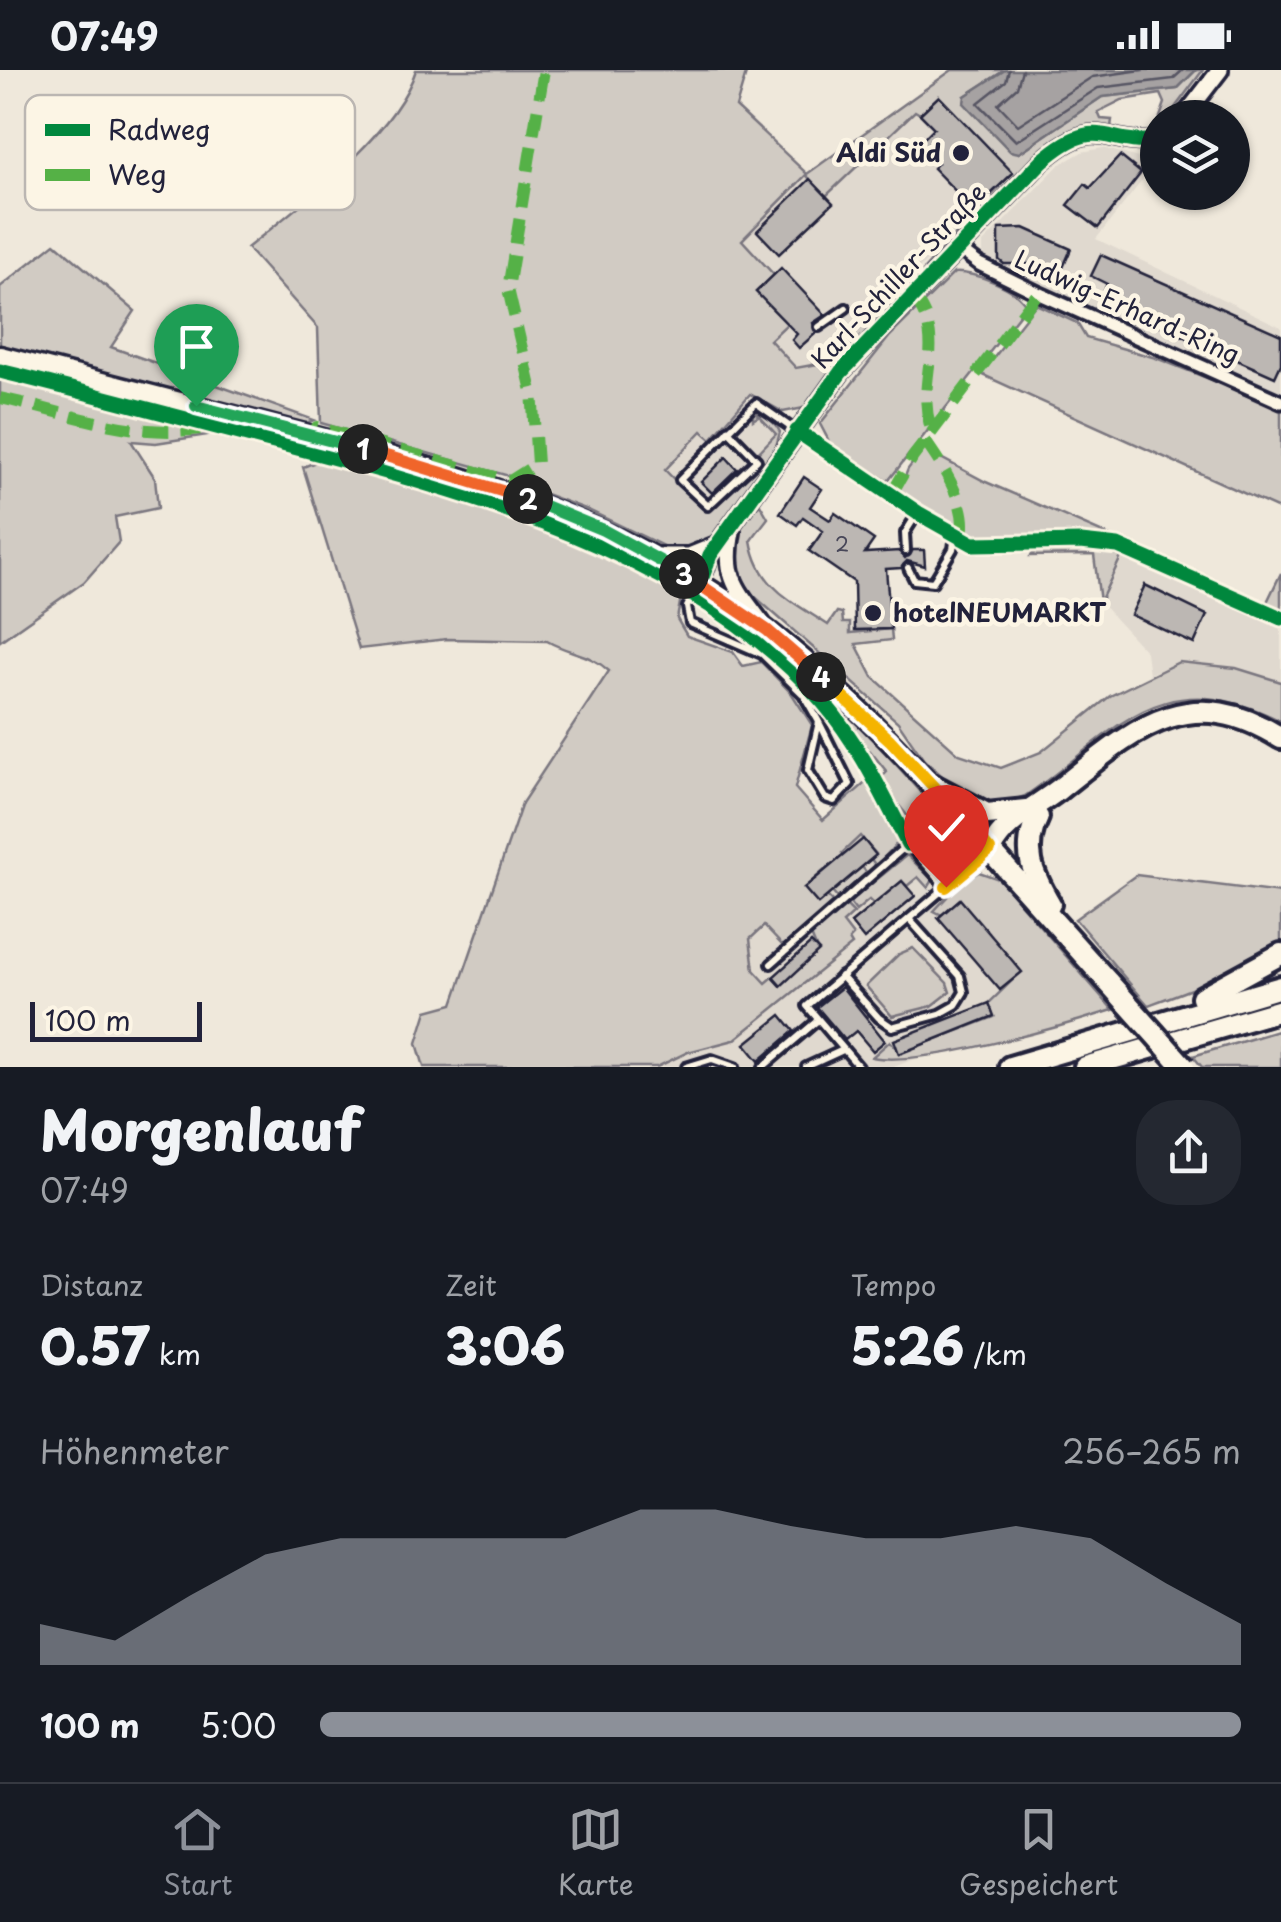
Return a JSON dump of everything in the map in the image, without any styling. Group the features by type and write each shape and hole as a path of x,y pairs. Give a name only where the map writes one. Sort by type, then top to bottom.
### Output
{"highway":[{"path":"1184,1067 990,850 1013,841 1033,813 1110,746 1158,719 1224,714 1281,738"},
{"path":"932,785 987,814 1033,813"},
{"path":"1033,813 1029,841 1032,872 1068,937"},
{"path":"1122,1031 1221,988 1281,954"},
{"path":"1010,1067 1281,987"},
{"path":"1085,1067 1281,1010"}],"main road":[{"path":"0,356 453,474 578,518 655,556 767,630 865,716 990,850"}],"street":[{"path":"1197,100 1218,73"},
{"name":"Karl-Schiller-Straße","path":"722,549 797,431 867,341 1062,145 1095,133 1140,138"},
{"name":"Ludwig-Erhard-Ring","path":"958,248 979,264 1038,294 1281,402"},
{"path":"797,431 918,513 982,546 1081,542 1118,546 1281,618"},
{"path":"655,556 689,556 722,549"},
{"path":"700,583 722,549"},
{"path":"722,549 734,584 767,630"}],"lane":[{"path":"818,326 846,308"},
{"path":"728,430 756,460 712,506 703,504 680,480 728,430 756,402 797,431"},
{"path":"906,551 905,533 918,513"},
{"path":"908,568 914,580 933,582 953,549 955,535"},
{"path":"700,583 687,607 690,623 762,654 803,694 819,722 850,784 834,800 825,798 808,770 819,722"},
{"path":"771,964 908,844 946,887"},
{"path":"859,1067 807,1006 990,850"},
{"path":"841,976 892,1027 956,1005 964,992 960,976 909,919"},
{"path":"763,1067 816,1021"},
{"path":"806,1067 843,1050"},
{"path":"686,1067 713,1063 736,1067"}],"shaded area":[{"path":"416,70 747,70 736,107 807,174 952,70 1005,70 965,96 1019,153 1102,97 1177,89 1196,70 1203,70 1181,100 1164,100 1161,94 1122,100 1098,112 1101,119 1112,120 1111,127 1082,132 1056,144 1032,163 947,253 924,269 1012,173 938,97 920,114 915,111 826,196 806,175 742,240 774,275 756,292 787,324 770,340 796,368 823,363 911,278 910,287 804,408 783,412 750,394 711,439 702,431 665,470 703,509 711,511 761,459 757,454 776,434 759,416 753,420 753,414 769,419 780,432 775,450 707,543 671,550 588,510 513,482 516,478 321,423 318,328 247,248 294,210 355,210 355,156 388,119"},
{"path":"932,84 1017,172 823,364 796,368 770,340 741,240 807,175"},
{"path":"1103,148 1140,158 1140,183 1096,239 1281,327 1281,393 1078,306 983,256 983,243 1059,165 1082,152"},
{"path":"55,243 135,311 111,347 314,420 304,424 0,346 0,287"},
{"path":"954,273 994,282 1022,299 1026,306 888,481 831,445 820,424 890,336"},
{"path":"1036,304 1077,323 1086,338 1156,358 1281,407 1281,510 981,374"},
{"path":"0,378 220,433 156,443 131,441 155,478 158,508 115,517 119,542 84,582 0,641"},
{"path":"746,400 759,413 754,419 759,415 776,433 757,454 761,459 751,473 716,509 708,511 664,470 703,431 712,439"},
{"path":"930,440 941,458 986,482 1266,604 1281,573 1281,613 1116,541 968,536 899,491 908,469"},
{"path":"323,459 462,500 595,552 681,597 677,619 687,636 733,652 743,666 761,662 792,694 812,725 795,788 823,820 871,778 899,841 876,866 871,859 876,854 860,836 842,853 857,871 862,867 868,874 838,899 832,892 844,882 829,866 804,888 818,904 827,896 833,902 783,946 764,926 750,939 754,970 766,983 773,977 781,985 818,952 811,935 846,905 854,913 843,923 853,936 849,940 852,945 734,1040 688,1052 657,1067 424,1067 417,1043 427,1011 453,1004 522,803 609,671 547,641 447,639 359,649 303,467"},
{"path":"760,504 768,518 751,540 769,581 789,600 828,625 837,612 842,613 843,623 850,623 850,633 891,629 892,640 856,644 873,677 959,754 1001,768 1041,752 1110,696 1179,662 1236,668 1281,682 1281,721 1238,704 1201,698 1169,701 1113,729 1025,796 1008,802 982,802 957,789 924,760 898,722 745,588 736,567 737,543 745,521"},
{"path":"1038,549 1102,550 1121,557 1100,602 1094,555 1031,556"},
{"path":"1102,550 1208,597 1281,622 1281,682 1236,668 1179,662 1149,674 1146,652 1100,602 1094,555"},
{"path":"705,603 730,613 801,669 914,785 964,841 968,851 951,871 879,780 887,772 847,724 780,659"},
{"path":"871,778 879,780 961,882 1083,992 894,1067 657,1067 688,1052 754,970 745,899"},
{"path":"907,855 933,880 928,888 918,877 907,886 902,881 874,905 869,900 856,911 849,902"},
{"path":"979,872 999,879 1113,1010 954,1052 894,1059 872,1057 890,1041 900,1053 994,1017 989,1003 1021,972 959,900 942,915 934,911 961,882"},
{"path":"1136,875 1281,893 1281,942 1234,971 1148,1005 1075,919"},
{"path":"913,948 947,983 950,992 932,1006 892,1016 866,986 899,954"},
{"path":"1281,1030 1281,1067 1202,1067 1193,1056"}],"water":[{"path":"1005,70 1196,70 1177,89 1102,97 1019,153 1010,151 964,103 965,96"}],"building":[{"name":"Aldi Süd","path":"939,96 1013,173 974,210 933,168 938,163 919,143 934,128 920,114"},
{"path":"1120,156 1140,172 1098,228 1068,205 1085,184 1090,188"},
{"path":"810,179 833,203 779,254 757,231"},
{"path":"1024,228 1071,249 1059,277 1030,264 1004,264 999,260 999,229"},
{"path":"1101,255 1281,335 1281,364 1275,377 1100,299 1107,284 1091,276"},
{"path":"781,268 825,315 813,323 816,333 799,348 792,340 797,334 756,292"},
{"path":"726,457 737,469 712,493 701,482"},
{"path":"804,477 822,489 810,507 830,520 835,513 874,540 865,553 899,551 905,558 913,550 924,550 925,566 907,561 901,568 886,569 891,629 855,630 854,582 809,551 823,531 803,517 797,525 780,513"},
{"path":"1145,585 1207,615 1194,644 1131,615"},
{"path":"863,839 876,855 818,904 804,888"},
{"path":"902,881 915,896 864,939 851,923"},
{"path":"960,899 1022,972 1000,990 938,918"},
{"path":"811,943 819,951 781,986 773,977"},
{"path":"842,987 885,1041 873,1051 856,1031 845,1040 817,1007"},
{"path":"989,1003 994,1016 899,1054 894,1040"},
{"path":"781,1015 794,1031 759,1061 745,1044"}],"marked path":[{"path":"311,451 317,427 510,481 537,464 532,391 508,289 544,70"},
{"path":"891,495 913,457 1038,293"},
{"path":"912,295 929,329 926,395 932,432"},
{"path":"0,398 123,427 200,429"},
{"path":"925,441 958,500 961,538"}],"cycle path":[{"path":"700,583 710,555 841,372 1042,161 1061,146 1090,134 1140,141"},
{"path":"0,371 422,482 571,534 642,566 709,605 770,649 823,702 859,753 908,844"},
{"path":"797,431 918,513 973,544 1081,542 1118,546 1281,618"}],"place":[{"name":"Aldi Süd","path":"961,153"},
{"name":"hotelNEUMARKT","path":"873,613"}],"route":[{"path":"196,406 507,491 578,518 700,583 767,630 865,716 914,764 990,850 946,887"}]}
